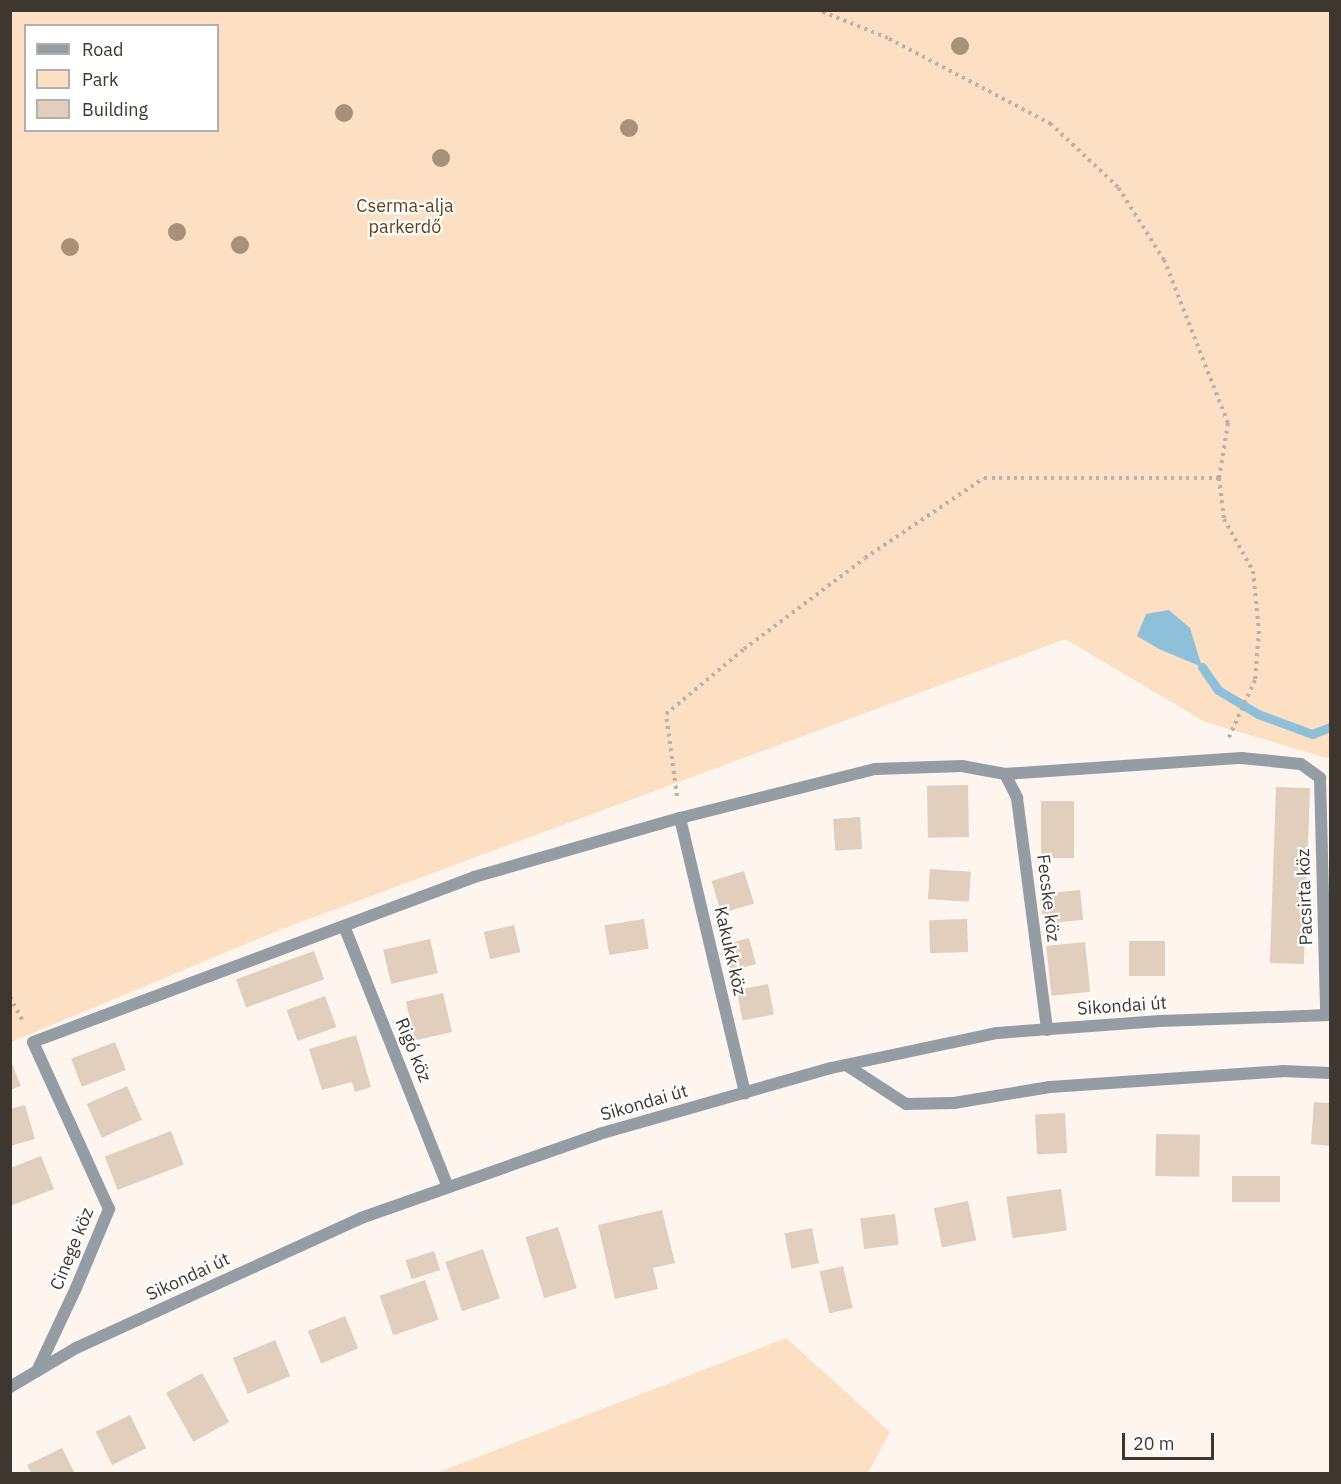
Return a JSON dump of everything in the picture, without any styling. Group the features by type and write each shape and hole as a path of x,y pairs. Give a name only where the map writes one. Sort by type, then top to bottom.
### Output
{"street":[{"name":"Pacsirta köz","path":"1218,759 1241,758 1301,764 1320,778 1328,1015"},
{"path":"33,1042 474,878 680,818 875,769 962,766 1005,774 1218,759"},
{"name":"Fecske köz","path":"1005,774 1017,798 1047,1030"},
{"name":"Kakukk köz","path":"680,818 745,1093"},
{"name":"Rigó köz","path":"344,926 448,1187"},
{"name":"Sikondai út","path":"10,1387 76,1348 361,1218 599,1134 846,1065 997,1033 1160,1021 1328,1015"},
{"name":"Cinege köz","path":"33,1042 109,1209 76,1288 37,1371"},
{"path":"846,1065 906,1104 954,1103 1050,1087 1282,1071 1330,1073"}],"path":[{"path":"818,10 888,38 1051,124 1118,187 1164,260 1228,423 1219,478 1224,519 1253,571 1259,631 1255,680 1218,759"},
{"path":"680,818 666,714 744,649 865,558 984,478 1219,478"},
{"path":"10,997 33,1042"}],"green space":[{"name":"Cserma-alja parkerdő","path":"11,11 1330,11 1330,759 1205,722 1065,639 282,929 11,1042"},
{"path":"786,1338 890,1432 868,1473 436,1473"}],"water":[{"path":"1169,610 1190,628 1202,667 1159,649 1137,636 1146,614"}],"building":[{"path":"968,785 969,837 928,838 927,786"},
{"path":"1276,787 1310,788 1304,964 1270,963"},
{"path":"1041,801 1074,801 1074,858 1041,858"},
{"path":"860,817 862,849 835,851 833,819"},
{"path":"930,869 971,872 969,902 928,899"},
{"path":"744,871 754,904 721,913 711,881"},
{"path":"1080,890 1083,920 1043,924 1040,894"},
{"path":"644,919 649,949 609,955 604,925"},
{"path":"967,919 968,952 930,953 929,920"},
{"path":"514,925 520,952 490,959 484,932"},
{"path":"749,938 756,964 731,971 724,945"},
{"path":"430,939 438,973 391,984 383,950"},
{"path":"1129,941 1165,941 1165,976 1129,976"},
{"path":"1085,942 1090,992 1051,996 1046,946"},
{"path":"314,951 324,979 246,1008 236,979"},
{"path":"768,984 774,1014 743,1021 737,990"},
{"path":"443,993 452,1032 415,1041 406,1002"},
{"path":"325,996 336,1027 298,1041 286,1010"},
{"path":"356,1035 371,1087 355,1092 352,1082 322,1090 309,1049"},
{"path":"115,1042 126,1070 82,1087 71,1059"},
{"path":"10,1059 21,1086 10,1090"},
{"path":"127,1086 142,1120 102,1138 87,1104"},
{"path":"1314,1102 1330,1103 1330,1146 1311,1144"},
{"path":"25,1105 35,1139 10,1146 10,1109"},
{"path":"1065,1113 1067,1153 1037,1155 1035,1115"},
{"path":"171,1131 184,1165 118,1190 105,1156"},
{"path":"1156,1134 1200,1135 1199,1177 1155,1176"},
{"path":"41,1156 54,1189 10,1206 10,1168"},
{"path":"1232,1176 1280,1176 1280,1202 1232,1202"},
{"path":"1061,1189 1067,1231 1012,1238 1007,1197"},
{"path":"968,1201 976,1240 942,1247 934,1208"},
{"path":"662,1210 675,1263 653,1268 658,1289 615,1299 598,1225"},
{"path":"895,1214 899,1245 864,1249 860,1218"},
{"path":"558,1227 577,1288 544,1298 525,1237"},
{"path":"812,1228 819,1263 791,1269 785,1233"},
{"path":"483,1249 500,1298 462,1311 445,1262"},
{"path":"434,1251 440,1270 412,1279 405,1260"},
{"path":"843,1266 853,1308 829,1313 820,1271"},
{"path":"425,1280 439,1320 393,1335 380,1296"},
{"path":"345,1316 358,1348 321,1363 308,1331"},
{"path":"275,1340 290,1376 248,1394 233,1358"},
{"path":"202,1373 229,1422 193,1442 166,1393"},
{"path":"130,1415 146,1448 112,1465 96,1432"},
{"path":"62,1448 75,1474 32,1474 27,1465"}],"waterway":[{"path":"1202,667 1218,690 1258,714 1312,734 1330,727"}]}
